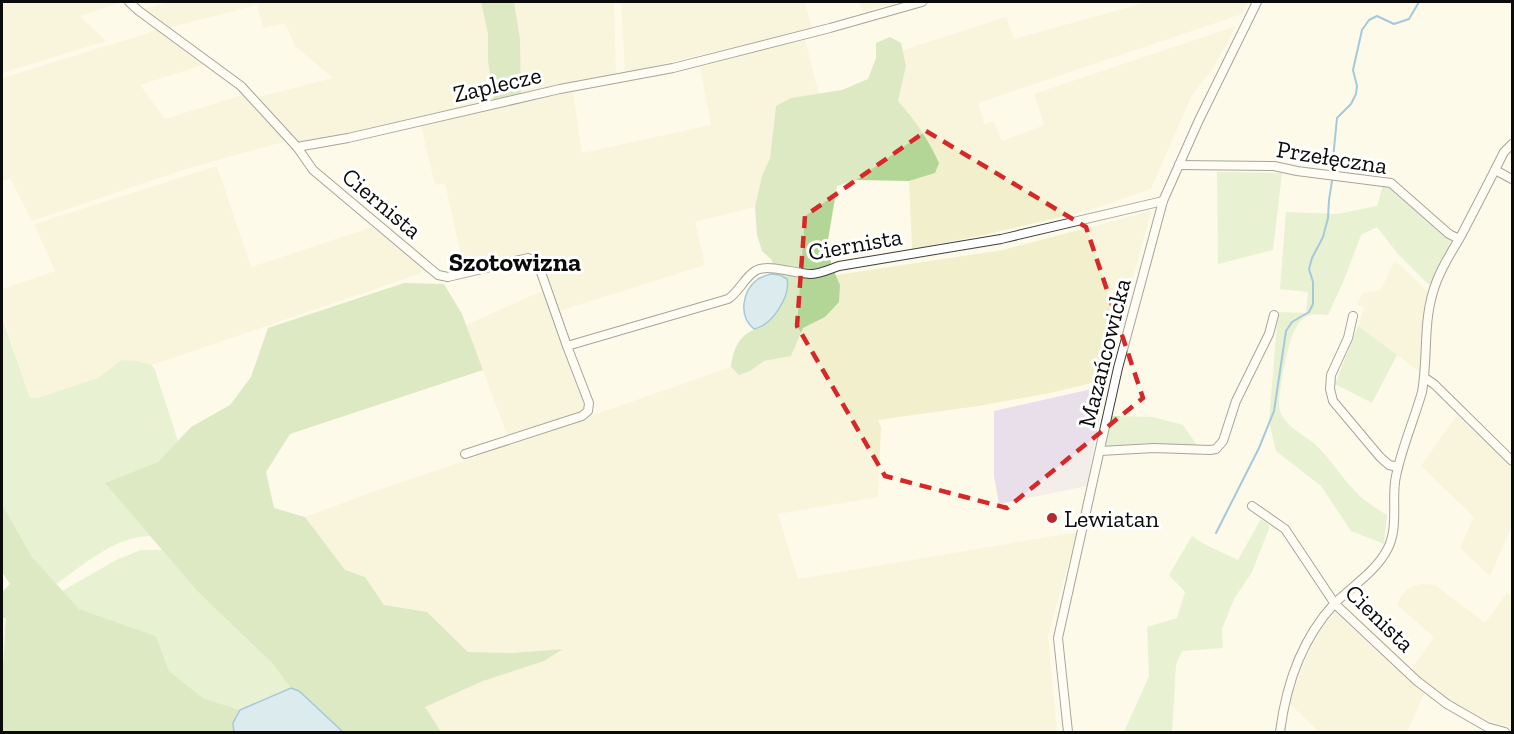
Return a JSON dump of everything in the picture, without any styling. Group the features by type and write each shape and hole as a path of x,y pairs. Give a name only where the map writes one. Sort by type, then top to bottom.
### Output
{"street":[{"path":"129,2 241,86 297,147"},
{"name":"Zaplecze","path":"297,147 348,138 560,89 673,68 922,2"},
{"name":"Mazańcowicka","path":"1068,732 1058,638 1114,381 1163,201 1257,2"},
{"path":"1280,732 1284,702 1299,656 1316,627 1335,604 1377,564 1389,547 1398,467 1425,378 1430,303 1440,273 1504,152 1512,144"},
{"name":"Ciernista","path":"297,147 313,170 438,275 448,277 528,258 537,261 589,403 588,411 582,416 465,454"},
{"name":"Przełęczna","path":"1179,165 1274,166 1391,183 1449,234 1459,239"},
{"path":"1495,170 1512,179"},
{"name":"Ciernista","path":"567,346 728,298 736,293 755,271 768,267 789,272 815,274 839,266 1001,239 1163,201"},
{"path":"1100,452 1154,448 1216,449 1223,441 1236,401 1269,334 1274,315"},
{"path":"1353,316 1348,338 1331,375 1330,389 1333,401 1380,458 1389,465 1398,467"},
{"path":"1425,378 1434,384 1512,461"},
{"name":"Cienista","path":"1252,506 1285,529 1335,604 1418,681 1447,704 1487,727 1505,732"}],"highlighted area":[{"path":"926,131 1086,227 1143,398 1007,508 885,476 797,326 805,216"}],"shaded area":[{"path":"4,2 123,2 80,16 106,41 2,73"},
{"path":"170,2 481,2 488,34 488,61 494,102 309,142 296,141 258,97 333,78 295,46 285,23 263,28 257,5 168,28 143,9"},
{"path":"514,2 614,2 616,73 521,96 520,39"},
{"path":"621,2 805,2 812,28 625,73"},
{"path":"859,2 900,2 863,12"},
{"path":"1147,2 1248,2 1242,14 978,103 984,124 994,121 1002,141 1044,125 1034,94 1236,26 1213,68 1191,97 1151,189 1090,210 912,249 909,181 935,173 898,101 906,66 903,50 1006,17 1014,39"},
{"path":"158,30 206,64 140,85 165,119 242,95 253,101 287,141 189,168 32,221 10,178 2,181 2,78"},
{"path":"805,40 819,94 791,98 776,106 770,158 762,176 755,207 695,222 705,265 559,311 544,264 538,256 531,252 464,269 445,183 435,185 421,126 573,91 582,153 711,125 700,67"},
{"path":"217,166 251,267 372,227 426,269 419,274 152,365 122,360 98,378 38,398 30,398 2,315 2,289 55,271 34,224"},
{"path":"1151,211 1107,376 1092,383 1050,393 878,420 881,427 878,497 778,514 798,579 1077,532 1048,636 1057,732 441,732 424,707 483,681 544,661 562,649 512,653 468,652 427,612 384,605 365,577 345,570 305,517 731,367 739,375 750,371 764,361 791,356 803,328 825,317 840,285 836,275 1003,250"},
{"path":"1394,262 1428,292 1423,323 1420,372 1358,326 1364,307 1357,304 1363,293 1381,290"},
{"path":"544,290 585,403 583,409 578,412 507,435 466,325"},
{"path":"1105,386 1087,486 999,504 994,476 994,411"},
{"path":"1457,415 1512,469 1512,525 1490,576 1460,548 1474,517 1421,466"},
{"path":"1421,584 1435,585 1485,623 1507,593 1512,596 1512,728 1488,721 1449,701 1411,670 1434,637 1397,605 1401,596 1410,587"},
{"path":"1335,612 1424,694 1407,732 1319,732 1289,703 1320,631"},
{"path":"6,617 3,676 2,681 2,618"}],"green space":[{"path":"481,2 514,2 520,39 521,96 494,102 488,61 488,34"},
{"path":"890,37 901,43 906,66 898,101 921,130 935,154 939,163 935,173 909,181 857,180 837,186 828,240 831,264 840,285 839,302 825,317 803,328 791,356 764,361 750,371 739,375 731,367 739,342 748,333 761,328 784,300 780,275 771,274 772,260 762,251 757,235 755,207 762,176 770,158 776,106 791,98 842,90 868,79 876,58 876,43"},
{"path":"1217,172 1282,173 1273,250 1218,264"},
{"path":"1383,185 1394,190 1451,241 1431,285 1398,254 1377,227 1361,235 1328,315 1320,314 1304,318 1294,332 1285,364 1279,405 1286,422 1316,445 1361,497 1387,515 1384,544 1351,531 1321,486 1276,451 1269,421 1278,312 1306,313 1308,292 1280,289 1286,212 1337,214 1377,206"},
{"path":"404,283 444,284 462,314 483,370 290,434 266,472 274,508 305,517 345,570 365,577 384,605 427,612 468,652 512,653 563,649 544,661 483,681 425,707 441,732 343,732 299,691 291,688 272,663 197,591 105,483 158,462 191,427 230,405 251,377 268,328"},
{"path":"2,318 30,398 38,398 98,378 122,360 152,365 178,441 158,462 106,483 150,536 112,546 56,584 32,557 2,504"},
{"path":"1358,326 1397,355 1372,403 1335,384"},
{"path":"1112,416 1153,417 1183,425 1198,447 1155,443 1106,446"},
{"path":"2,504 32,557 79,609 156,636 169,671 203,698 240,710 233,723 234,732 2,732 6,618 2,618 2,592 10,584 2,572"},
{"path":"1261,519 1270,526 1252,572 1234,599 1222,629 1223,648 1182,651 1176,665 1172,732 1124,732 1149,676 1147,627 1177,618 1185,592 1169,575 1192,536 1238,560"},
{"path":"141,550 162,550 197,591 272,663 291,688 240,710 203,698 169,671 156,636 79,609 62,591 118,559"}],"water":[{"path":"771,274 787,279 786,294 773,317 754,329 749,324 744,311 745,297 758,279"},
{"path":"291,688 299,691 343,732 234,732 233,723 240,710"}],"waterway":[{"path":"1332,169 1337,118 1351,104 1356,94 1357,86 1353,70 1362,30 1369,20 1377,16 1394,24 1409,19 1419,2"},
{"path":"1216,533 1259,448 1274,411 1286,331 1292,322 1309,312 1313,304 1313,282 1309,269 1323,237 1328,218 1332,181"}],"place":[{"name":"Lewiatan","path":"1052,518"}],"district":[{"name":"Szotowizna","path":"515,262"}]}
